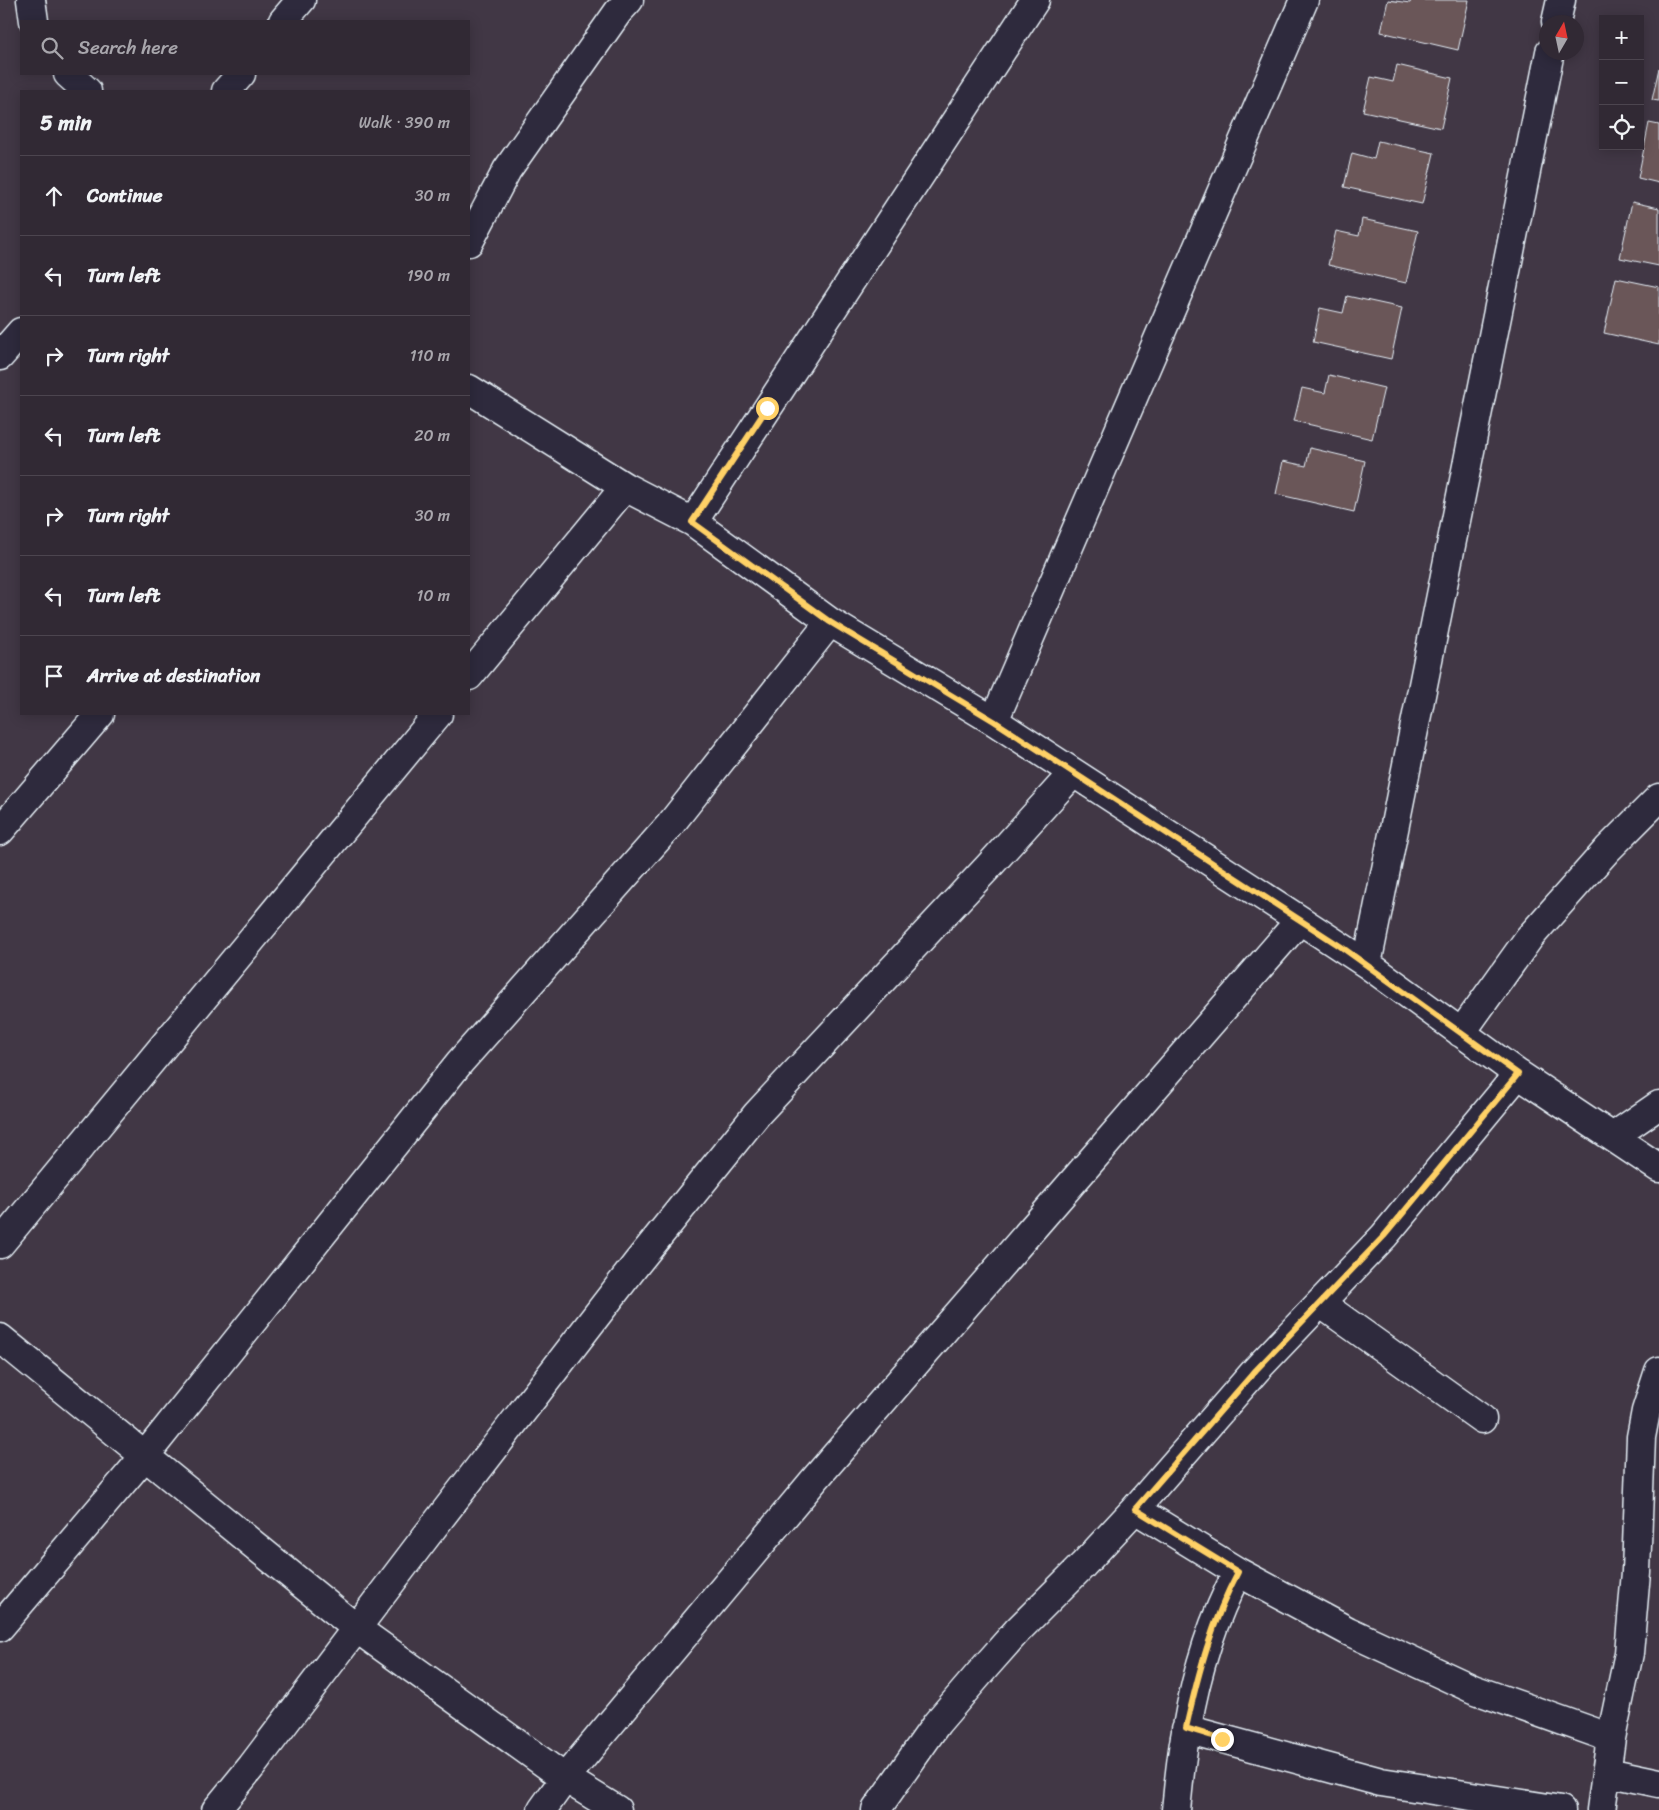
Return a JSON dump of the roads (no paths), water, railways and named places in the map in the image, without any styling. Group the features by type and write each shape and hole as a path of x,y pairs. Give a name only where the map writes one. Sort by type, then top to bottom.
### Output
{"street":[{"path":"31,0 34,20"},
{"path":"285,20 301,0"},
{"path":"692,522 1035,0"},
{"path":"994,721 1304,0"},
{"path":"1558,15 1561,0"},
{"path":"470,240 507,170 617,4"},
{"path":"1367,964 1548,60"},
{"path":"69,75 86,90"},
{"path":"227,90 240,75"},
{"path":"0,356 20,333"},
{"path":"470,390 625,487 692,522 830,622 994,721 1300,920 1367,964 1518,1074 1614,1136 1659,1168"},
{"path":"470,675 625,487"},
{"path":"0,1628 144,1457 460,1062 670,825 830,622"},
{"path":"0,831 99,715"},
{"path":"0,1244 437,715"},
{"path":"216,1810 252,1766 637,1263 757,1114 989,866 1073,773"},
{"path":"1461,1033 1529,938 1608,849 1659,798"},
{"path":"542,1810 565,1778 822,1472 1300,920"},
{"path":"876,1810 937,1723 1018,1631 1135,1509 1256,1370 1384,1236 1518,1074"},
{"path":"1614,1136 1659,1105"},
{"path":"1320,1303 1482,1419"},
{"path":"0,1338 356,1628 565,1778 617,1810"},
{"path":"1601,1810 1611,1738 1629,1653 1636,1572 1641,1437 1646,1411 1659,1371"},
{"path":"1135,1509 1238,1572 1348,1631 1473,1689 1611,1738"},
{"path":"1176,1810 1186,1728 1196,1684 1223,1602 1238,1572"},
{"path":"1186,1728 1381,1782 1561,1810"},
{"path":"1607,1772 1659,1783"}]}
